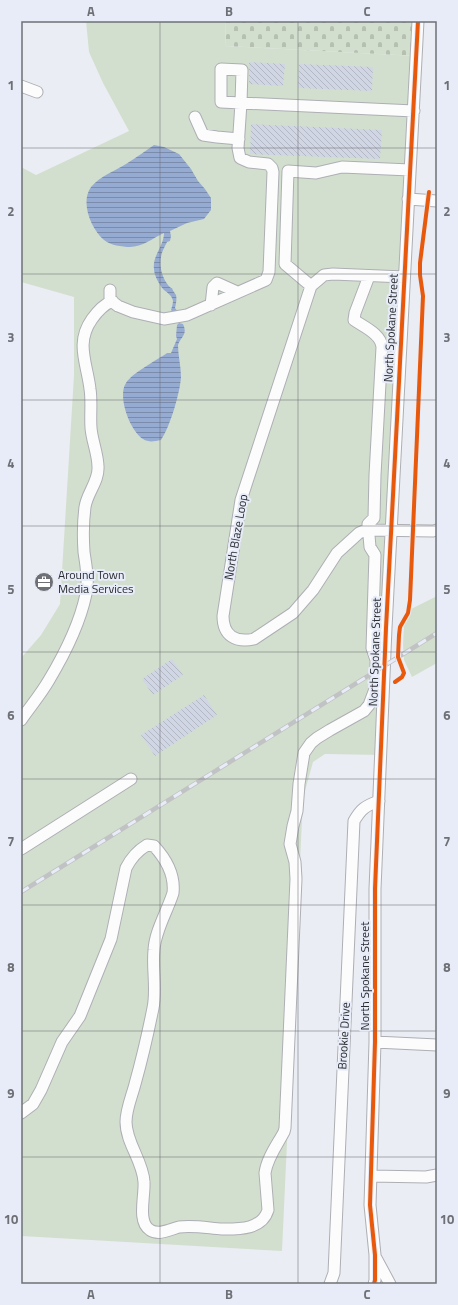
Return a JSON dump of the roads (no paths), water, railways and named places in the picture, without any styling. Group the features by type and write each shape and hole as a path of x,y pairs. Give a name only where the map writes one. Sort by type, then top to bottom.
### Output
{"street":[{"name":"North Spokane Street","path":"374,1284 374,1255 370,1205 375,1042 375,889 391,531 418,21"},
{"path":"21,86 37,92"},
{"path":"21,720 46,686 62,657 78,621 86,592 87,576 84,537 86,506 96,479 98,466 91,434 91,394 84,357 83,340 86,329 94,316 111,295 123,308 149,316 164,319 187,315 266,280 269,272 273,172 272,168 268,164 249,162 240,158 239,139 241,103 414,111"},
{"path":"195,117 203,135 239,139"},
{"path":"404,277 333,274 324,275 311,286 286,264 288,171 316,173 342,168 410,170"},
{"path":"408,199 437,201"},
{"path":"21,1113 33,1104 41,1090 62,1042 80,1016 111,940 126,868 134,855 147,845 154,846 167,864 174,885 173,893 154,943 155,1002 126,1114 128,1133 140,1162 144,1177 142,1220 145,1226 150,1230 159,1232 185,1226 244,1228 260,1223 266,1216 268,1210 265,1174 266,1167 285,1128 296,869 290,844 297,811 299,784 304,754 311,743 330,730 364,711 369,705 375,689 376,665 372,648 375,555 370,547 368,524 374,518 375,468 382,343 373,333 354,320 355,313 369,276"},
{"path":"211,305 213,287 217,282 237,292"},
{"name":"North Blaze Loop","path":"311,286 241,500 223,616 223,622 229,634 233,638 239,640 254,639 293,613 313,590 337,553 359,533 368,530"},
{"path":"368,530 437,530"},
{"path":"21,849 131,779"},
{"name":"Brookie Drive","path":"330,1284 334,1273 354,821 359,812 366,806 379,801"},
{"path":"375,1042 437,1045"},
{"path":"371,1176 426,1177 437,1175"},
{"name":"North Spokane Street","path":"374,1255 390,1284"}],"water":[{"path":"154,145 164,147 179,154 211,198 211,210 204,219 187,223 170,231 170,241 167,242 162,253 161,270 165,280 176,295 175,308 179,313 175,315 171,310 173,302 172,299 160,285 154,271 155,260 164,233 134,247 123,247 107,242 99,235 91,222 87,207 88,193 95,183 130,162"},
{"path":"179,323 183,324 185,331 178,345 181,377 177,401 168,427 161,440 148,441 138,435 126,413 123,396 124,389 129,379 139,371 167,353 171,353 177,339 177,325"}],"railway":[{"path":"21,892 437,633"}],"place":[{"name":"Around Town Media Services","path":"44,582"}]}
